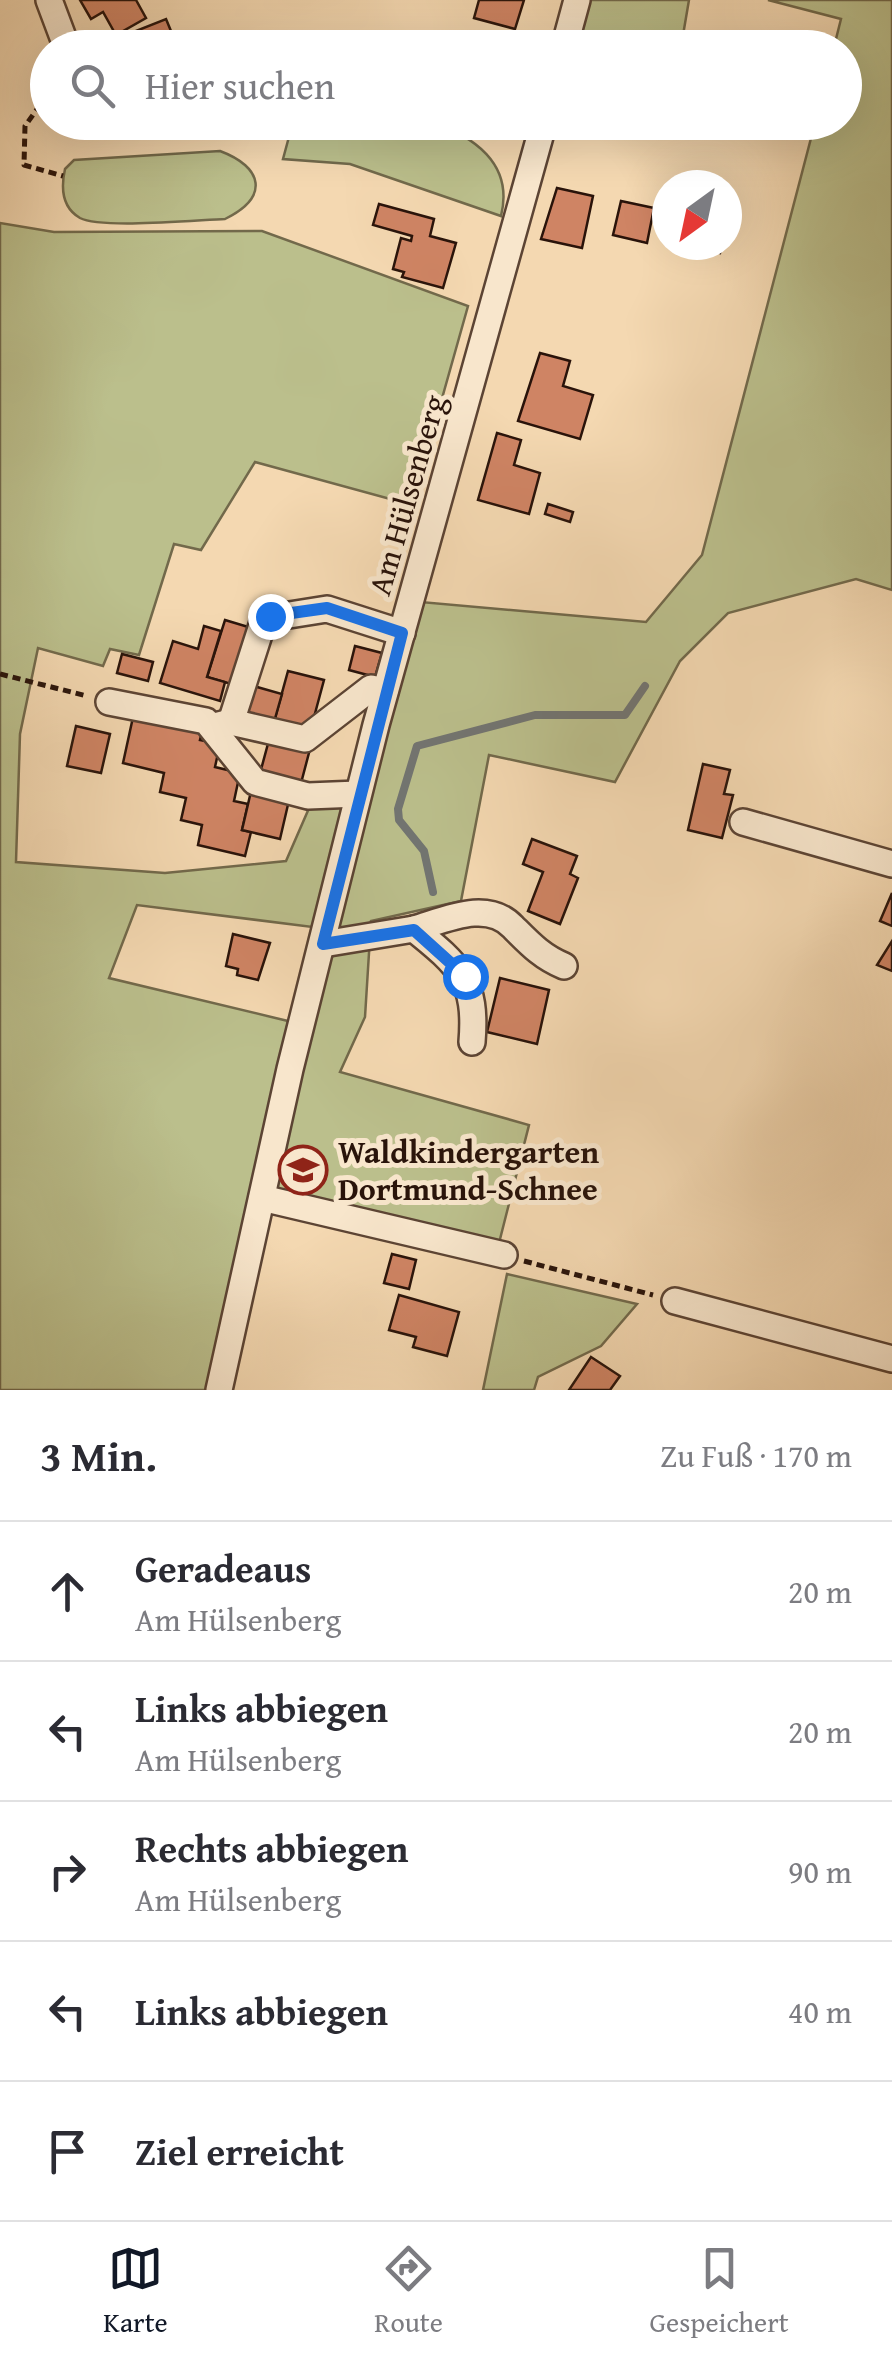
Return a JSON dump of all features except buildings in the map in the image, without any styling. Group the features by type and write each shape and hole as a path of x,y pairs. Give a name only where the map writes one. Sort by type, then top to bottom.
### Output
{"street":[{"path":"49,0 61,30"},
{"path":"569,30 577,0"},
{"name":"Am Hülsenberg","path":"219,1390 358,794 539,140"},
{"path":"221,725 264,618 327,608 402,633"},
{"path":"110,702 305,739 371,688 385,692"},
{"path":"221,725 254,782 308,796 358,794"},
{"path":"743,822 892,864"},
{"path":"323,944 414,930 467,914 491,913 510,923 544,958 564,966"},
{"path":"414,930 465,976 475,1005 472,1042"},
{"path":"262,1198 504,1256"},
{"path":"676,1301 892,1358"}],"path":[{"path":"30,119 25,126 24,165 64,176"},
{"path":"0,674 110,702"},
{"path":"504,1256 676,1301"}],"green space":[{"path":"584,0 689,0 684,30 578,30"},
{"path":"768,0 892,0 892,590 856,579 728,613 680,661 615,782 489,755 461,901 371,921 365,1017 340,1072 529,1125 498,1247 274,1195 313,927 137,905 109,978 288,1021 250,1226 210,1390 0,1390 0,223 54,232 262,231 468,306 412,505 255,462 201,550 174,544 139,655 110,649 103,666 38,648 20,734 16,862 165,873 286,861 310,806 367,801 421,602 646,622 702,555 811,140 862,140 862,30 838,30 841,19"},
{"path":"288,140 469,140 487,154 502,181 501,216 350,164 283,159"},
{"path":"220,151 245,165 256,183 249,201 225,219 91,221 74,213 64,196 65,169 74,160"},
{"path":"507,1274 637,1304 601,1346 538,1377 534,1390 483,1390"}],"waterway":[{"path":"433,892 424,851 399,820 398,809 417,746 535,715 625,715 645,686"}],"place":[{"name":"Waldkindergarten Dortmund-Schnee","path":"303,1170"}],"route":[{"path":"270,616 327,608 402,633 358,794 323,944 414,930 465,976"}]}
